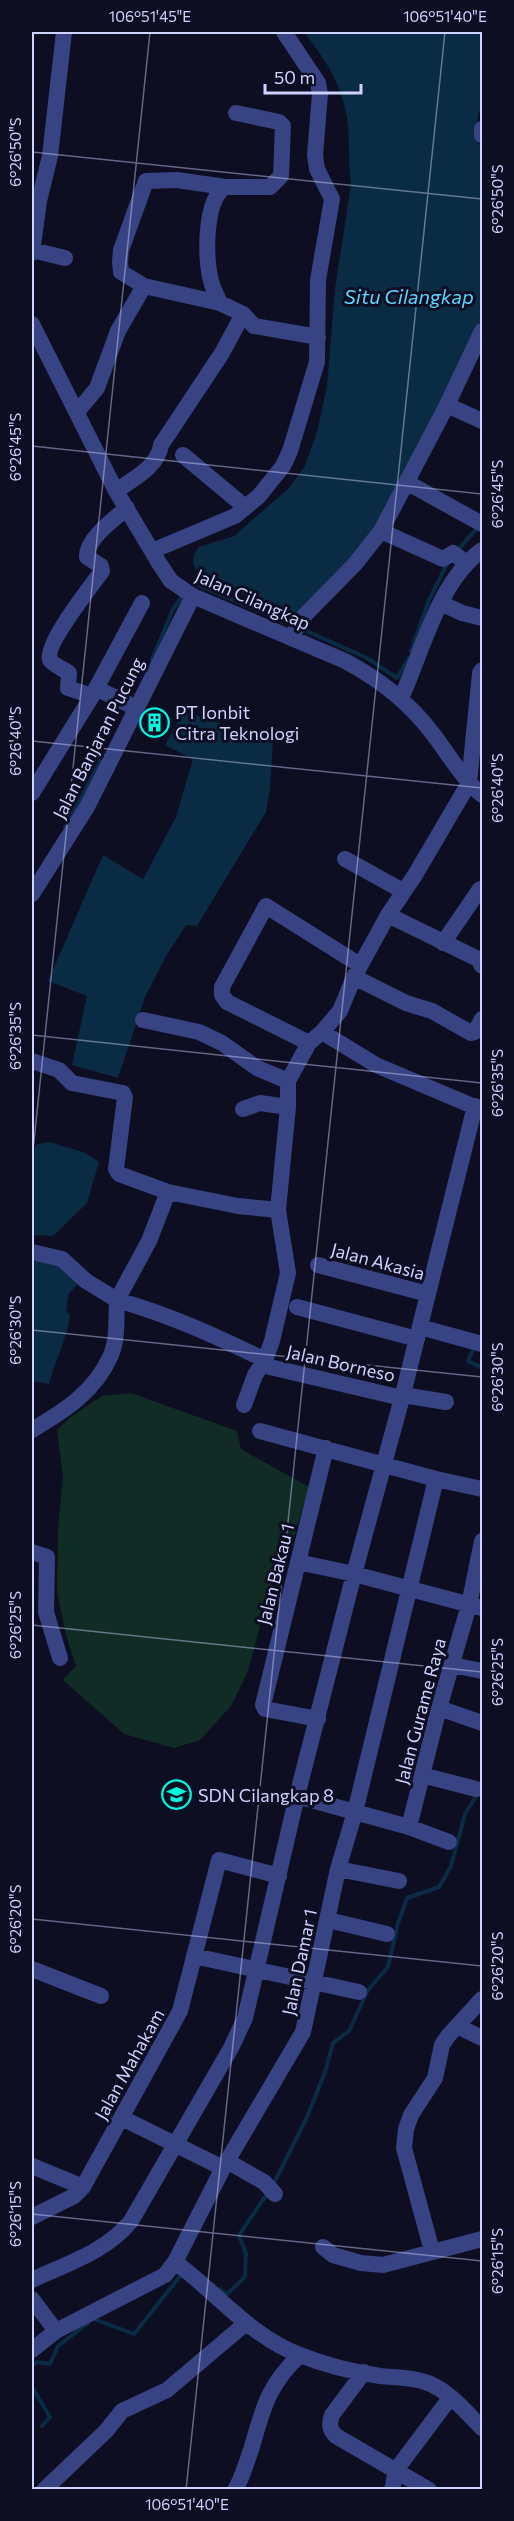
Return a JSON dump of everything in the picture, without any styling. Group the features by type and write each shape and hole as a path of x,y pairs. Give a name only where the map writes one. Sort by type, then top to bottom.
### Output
{"street":[{"path":"64,32 50,156 39,201 32,252 65,258"},
{"path":"152,551 222,522 245,507 265,489 283,466 290,451 317,362 318,280 332,199 317,169 315,155 320,94 318,83 284,32"},
{"path":"236,114 279,122 283,126 280,176 270,187 225,187 177,180 146,181 121,250 122,272 144,286 220,303 243,314 255,326 318,337"},
{"path":"483,129 483,135"},
{"path":"220,303 211,281 207,248 214,199 225,187"},
{"path":"77,412 97,388 118,331 144,286"},
{"path":"116,491 145,471 159,456 161,445 222,353 243,314"},
{"name":"Jalan Cilangkap","path":"32,324 116,491 167,577 192,596 365,672 401,698 478,786"},
{"path":"291,638 304,616 355,564 381,531 408,483 483,331"},
{"path":"447,405 483,421"},
{"path":"183,455 245,507"},
{"path":"408,483 481,523"},
{"path":"127,508 105,525 87,549 87,557 101,566 102,571 56,637 50,656 52,662 69,673 68,688 94,692 132,706"},
{"path":"381,531 443,559 483,550"},
{"path":"401,698 424,637 460,557"},
{"name":"Jalan Banjaran Pucung","path":"32,894 87,807 132,706 192,596"},
{"path":"32,792 94,692 142,603"},
{"path":"441,603 462,613 483,618"},
{"path":"244,1405 255,1375 268,1363 288,1273 278,1210 288,1107 288,1081 309,1043 340,1011 357,971 403,891 478,786 480,673 483,670"},
{"path":"345,859 403,891"},
{"path":"443,943 480,889"},
{"path":"309,1043 227,1002 222,995 222,987 266,906 406,1003 432,1011 471,1033 475,1032 483,1019"},
{"path":"388,915 477,959 483,966"},
{"path":"143,1020 199,1032 222,1043 257,1068 288,1081"},
{"path":"32,2280 106,2246 131,2222 245,2018 297,1796 354,1574 479,1108 376,1065 322,1032"},
{"path":"32,1061 59,1070 72,1083 123,1093 125,1097 116,1169 119,1174 168,1192 237,1206 278,1210"},
{"path":"243,1109 260,1103 288,1107"},
{"path":"32,1430 68,1409 92,1387 111,1355 116,1334 117,1300 149,1240 168,1192"},
{"name":"Jalan Borneso","path":"32,1252 62,1259 86,1281 117,1300 172,1317 207,1331 268,1363 402,1396 446,1402"},
{"name":"Jalan Akasia","path":"318,1265 428,1294"},
{"path":"297,1307 418,1333 479,1342"},
{"path":"260,1431 436,1479 483,1489"},
{"name":"Jalan Bakau 1","path":"318,1719 265,1709 263,1705 326,1448"},
{"name":"Jalan Damar 1","path":"32,2350 57,2331 184,2269 225,2165 303,2032 316,1982 338,1869 355,1812 436,1479"},
{"name":"Jalan Gurame Raya","path":"409,1827 452,1665 476,1607 482,1549"},
{"path":"32,1552 47,1557 39,1612 60,1658"},
{"path":"298,1562 354,1574 476,1607"},
{"path":"452,1665 483,1671"},
{"path":"439,1708 483,1723"},
{"path":"422,1775 476,1789"},
{"path":"297,1796 409,1827 449,1842"},
{"name":"Jalan Mahakam","path":"32,2217 74,2196 83,2187 180,2012 219,1860 279,1876"},
{"path":"338,1869 399,1881"},
{"path":"328,1920 387,1934"},
{"path":"194,1956 359,1992"},
{"path":"32,1970 101,1996"},
{"path":"432,2251 404,2148 411,2115 435,2078 442,2045 483,1999"},
{"path":"457,2026 483,2038"},
{"path":"122,2118 270,2188"},
{"path":"32,2166 83,2187"},
{"path":"323,2247 333,2255 383,2265 483,2239"},
{"path":"184,2269 245,2324 300,2355 364,2372 426,2382 440,2389 483,2428"},
{"path":"32,2299 57,2331"},
{"path":"44,2490 106,2431 122,2411 166,2390 245,2324"},
{"path":"235,2490 243,2473 270,2391 281,2373 300,2355"},
{"path":"364,2372 332,2415 331,2431 429,2490"},
{"path":"392,2490 396,2470 450,2398"}],"green space":[{"path":"131,1393 237,1431 241,1449 309,1487 274,1604 261,1623 248,1671 231,1706 200,1740 174,1748 124,1734 63,1680 76,1666 66,1635 57,1591 58,1528 63,1477 57,1430 72,1416 102,1396"}],"water":[{"name":"Situ Cilangkap","path":"304,32 482,32 482,103 478,116 477,133 482,156 482,318 388,508 364,548 299,619 200,575 193,561 199,547 234,536 289,488 305,466 317,432 327,386 335,289 351,184 347,118 336,83 325,62"},
{"path":"184,711 273,741 266,812 197,926 186,925 166,956 145,997 118,1078 72,1065 87,996 48,981 103,855 143,879 176,817 193,759 165,745"},
{"path":"50,1142 86,1153 99,1162 87,1203 53,1236 32,1235 32,1150 38,1144"},
{"path":"32,1256 64,1264 79,1283 69,1293 66,1311 70,1315 64,1341 49,1384 32,1381"}],"waterway":[{"path":"457,551 478,527"},
{"path":"411,651 429,600 447,564"},
{"path":"189,588 200,575"},
{"path":"193,583 287,623"},
{"path":"152,660 173,609 184,594"},
{"path":"302,629 367,658 397,678 409,658"},
{"path":"65,827 104,755"},
{"path":"475,1345 468,1361 482,1368"},
{"path":"273,2185 307,2117 325,2072 333,2043 349,2031 368,1990 388,1967 398,1923 407,1898 439,1887 451,1866 465,1814 477,1795"},
{"path":"219,2289 227,2294 245,2277 246,2254 239,2235 267,2194"},
{"path":"94,2319 134,2334 181,2275"},
{"path":"32,2366 37,2362 50,2364 58,2346 88,2323"},
{"path":"32,2387 50,2417 42,2426"}],"place":[{"name":"PT Ionbit Citra Teknologi","path":"154,722"},
{"name":"SDN Cilangkap 8","path":"177,1795"}]}
